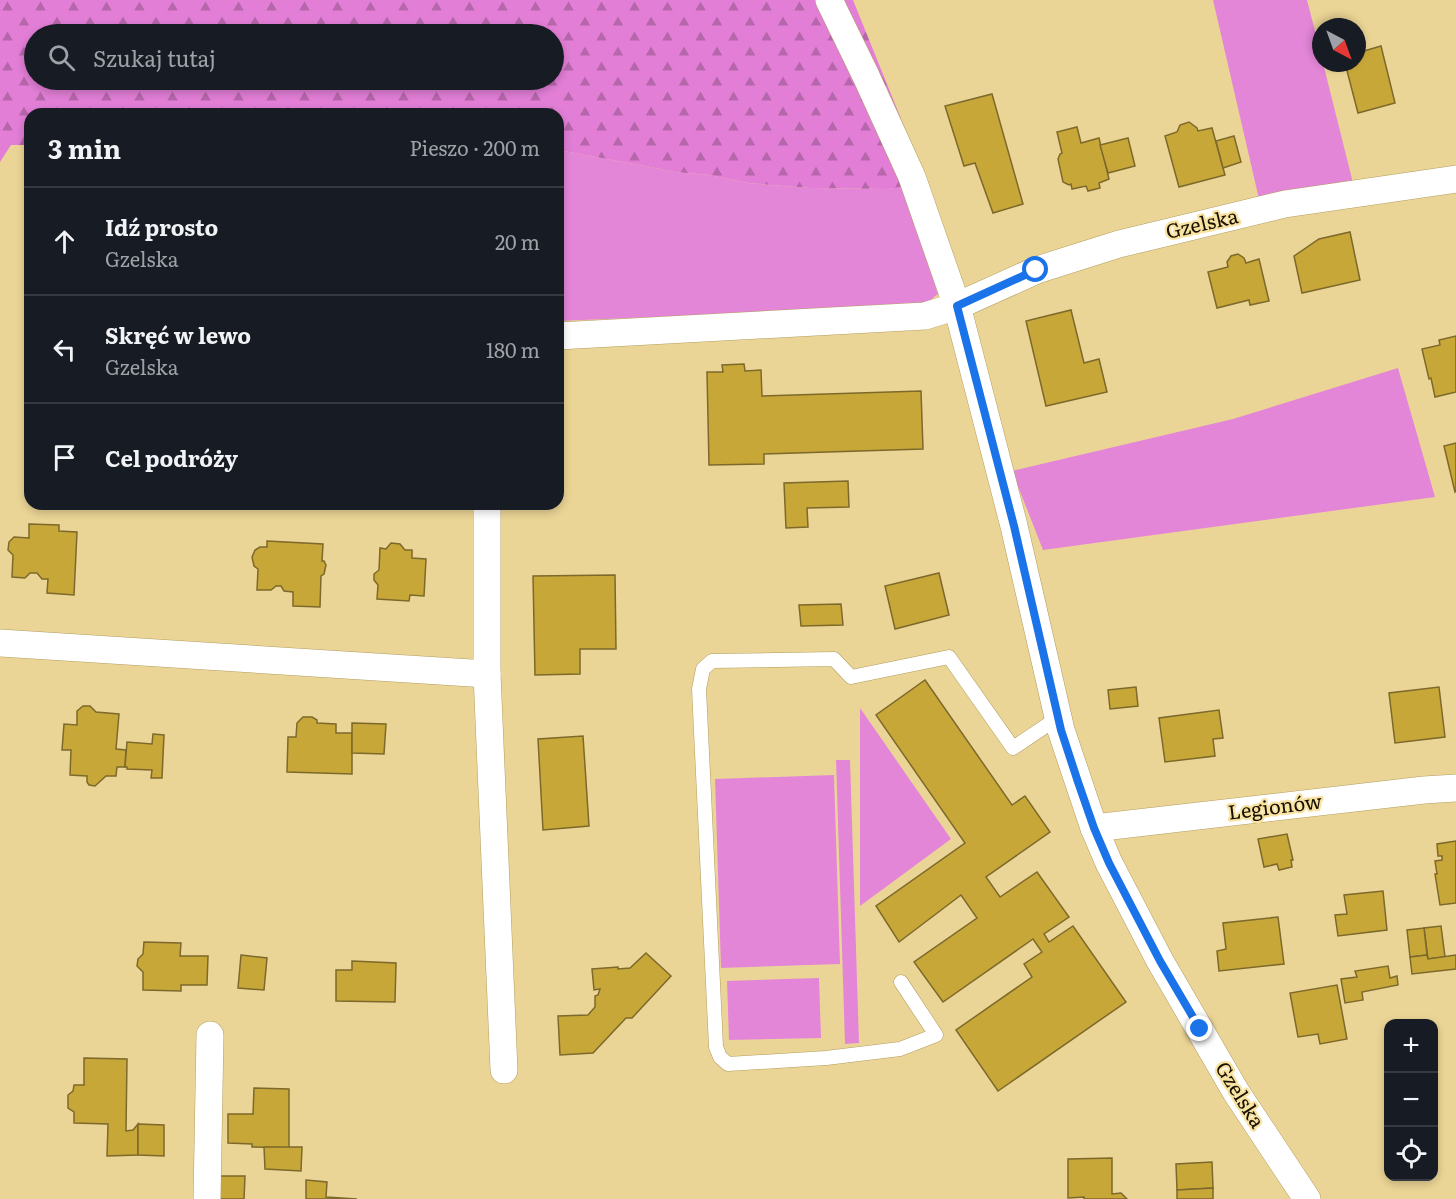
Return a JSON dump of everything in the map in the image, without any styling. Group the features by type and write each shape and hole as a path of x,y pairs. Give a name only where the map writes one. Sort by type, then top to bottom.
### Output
{"street":[{"name":"Gzelska","path":"829,0 912,177 957,306 1014,526 1061,730 1094,828 1109,863 1160,961 1236,1092 1308,1199"},
{"name":"Gzelska","path":"957,306 1036,270 1119,244 1285,204 1456,179"},
{"path":"564,336 925,316 957,306"},
{"path":"487,510 487,674 504,1070"},
{"path":"0,643 487,674"},
{"name":"Legionów","path":"1094,828 1456,788"},
{"path":"207,1199 210,1035"}],"lane":[{"path":"901,982 936,1035 900,1048 826,1058 728,1064 720,1057 716,1047 699,689 703,669 712,661 834,659 851,677 949,657 1013,748 1059,717"}],"shaded area":[{"path":"1213,0 1307,0 1312,19 1312,72 1325,72 1353,183 1259,199"},
{"path":"564,151 748,183 810,188 887,189 903,186 938,294 923,306 564,321"},
{"path":"1398,368 1435,497 1043,550 1012,471 1233,419"},
{"path":"860,708 951,839 860,906"},
{"path":"836,760 850,760 859,1043 845,1044"},
{"path":"834,775 840,964 721,968 715,779"},
{"path":"819,978 821,1038 729,1040 727,981"}],"green space":[{"path":"0,0 853,0 927,183 887,189 810,188 748,183 564,151 564,108 24,108 24,145 11,145 0,162"}],"building":[{"path":"1381,46 1395,103 1358,113 1347,72 1366,72 1366,50"},
{"path":"992,94 1023,204 993,213 975,163 964,166 945,106"},
{"path":"1189,122 1198,131 1212,128 1225,175 1179,187 1165,136 1177,132 1180,125"},
{"path":"1077,127 1081,143 1099,138 1109,179 1099,183 1100,188 1088,191 1086,186 1072,189 1071,184 1063,182 1058,159 1062,153 1057,132"},
{"path":"1234,136 1241,162 1223,168 1216,141"},
{"path":"1128,138 1135,166 1108,173 1100,145"},
{"path":"1350,232 1360,280 1302,293 1294,256 1319,239"},
{"path":"1238,254 1244,258 1246,263 1259,259 1269,301 1250,305 1249,300 1217,308 1208,272 1228,267 1227,262 1231,256"},
{"path":"1071,310 1084,363 1099,359 1107,392 1046,406 1026,321"},
{"path":"1456,336 1456,392 1435,397 1422,349 1440,345 1439,340"},
{"path":"744,364 745,371 761,370 762,396 921,391 923,449 764,454 764,464 709,465 707,372 723,372 722,365"},
{"path":"1456,443 1456,491 1455,492 1444,446"},
{"path":"848,481 849,507 807,508 808,527 786,528 784,483"},
{"path":"29,524 59,525 59,531 77,532 74,595 47,593 48,579 42,579 37,573 30,573 25,578 12,577 13,555 8,550 9,542 14,537 29,538"},
{"path":"267,541 323,544 322,561 326,565 324,574 321,576 320,607 293,606 293,592 284,591 281,586 276,586 271,590 257,590 258,569 254,566 252,557 255,550 267,547"},
{"path":"391,543 400,544 405,550 412,550 412,558 426,559 424,596 410,595 409,601 377,599 378,585 374,580 374,574 379,570 380,548 386,549"},
{"path":"939,573 949,615 895,629 885,586"},
{"path":"615,575 616,649 580,649 580,674 535,675 533,576"},
{"path":"841,604 843,625 801,626 799,605"},
{"path":"925,680 1012,805 1025,796 1050,832 986,877 1000,897 1037,872 1069,917 1044,934 1049,942 1073,926 1126,1002 998,1091 956,1030 1032,977 1024,964 1042,952 1033,939 943,1002 914,962 977,918 961,895 899,942 876,906 965,843 876,715"},
{"path":"1136,687 1138,706 1110,709 1108,690"},
{"path":"1439,687 1445,737 1395,743 1389,693"},
{"path":"83,706 90,706 96,712 119,714 116,749 126,750 125,767 117,767 116,776 106,776 95,786 89,785 87,776 70,775 71,750 62,750 64,724 77,725 77,711"},
{"path":"1219,710 1223,738 1213,739 1215,756 1165,762 1159,718"},
{"path":"303,717 312,717 317,720 317,723 336,724 336,733 352,733 352,774 287,772 288,737 296,737 297,723"},
{"path":"352,723 386,724 384,754 352,753"},
{"path":"153,734 164,735 162,778 151,778 152,770 125,767 127,742 152,744"},
{"path":"583,736 589,826 543,830 538,739"},
{"path":"1287,834 1293,860 1291,860 1292,867 1279,870 1277,864 1264,867 1258,839"},
{"path":"1456,841 1456,903 1440,905 1435,861 1442,860 1442,856 1438,856 1437,844"},
{"path":"1383,891 1387,930 1338,936 1335,915 1347,914 1344,895"},
{"path":"1278,917 1284,964 1219,971 1217,951 1226,949 1223,923"},
{"path":"1441,926 1445,957 1428,959 1424,928"},
{"path":"1424,928 1427,955 1410,957 1407,930"},
{"path":"144,942 181,943 180,956 208,956 207,985 181,985 181,991 143,990 143,972 137,966 138,959 143,954"},
{"path":"646,953 671,976 632,1018 626,1018 593,1053 560,1055 558,1016 588,1015 595,1007 595,996 598,995 600,989 594,990 592,969 630,968"},
{"path":"241,955 267,958 264,990 238,988"},
{"path":"1427,955 1428,959 1456,955 1456,969 1412,974 1410,957"},
{"path":"352,961 396,963 395,1002 336,1001 336,970 352,970"},
{"path":"1388,966 1390,978 1397,976 1398,985 1362,992 1363,1000 1345,1003 1341,979 1357,977 1355,971"},
{"path":"1337,985 1347,1039 1320,1044 1318,1034 1298,1037 1290,993"},
{"path":"84,1058 127,1059 126,1131 133,1130 138,1124 138,1155 107,1156 108,1124 74,1123 74,1112 68,1108 68,1095 73,1091 74,1085 84,1085"},
{"path":"254,1088 289,1089 289,1148 252,1147 252,1144 228,1143 228,1114 253,1114"},
{"path":"138,1124 164,1125 164,1156 138,1155"},
{"path":"264,1147 302,1147 301,1171 265,1169"},
{"path":"1112,1158 1112,1194 1121,1193 1127,1199 1068,1198 1068,1159"},
{"path":"1212,1162 1213,1188 1177,1190 1176,1164"},
{"path":"217,1176 245,1176 244,1199 217,1199"},
{"path":"306,1180 327,1182 326,1197 357,1199 306,1199"},
{"path":"1213,1188 1213,1199 1177,1199 1177,1190"}],"route":[{"path":"1036,270 957,306 1014,526 1061,730 1078,782 1109,863 1160,961 1200,1029"}]}
